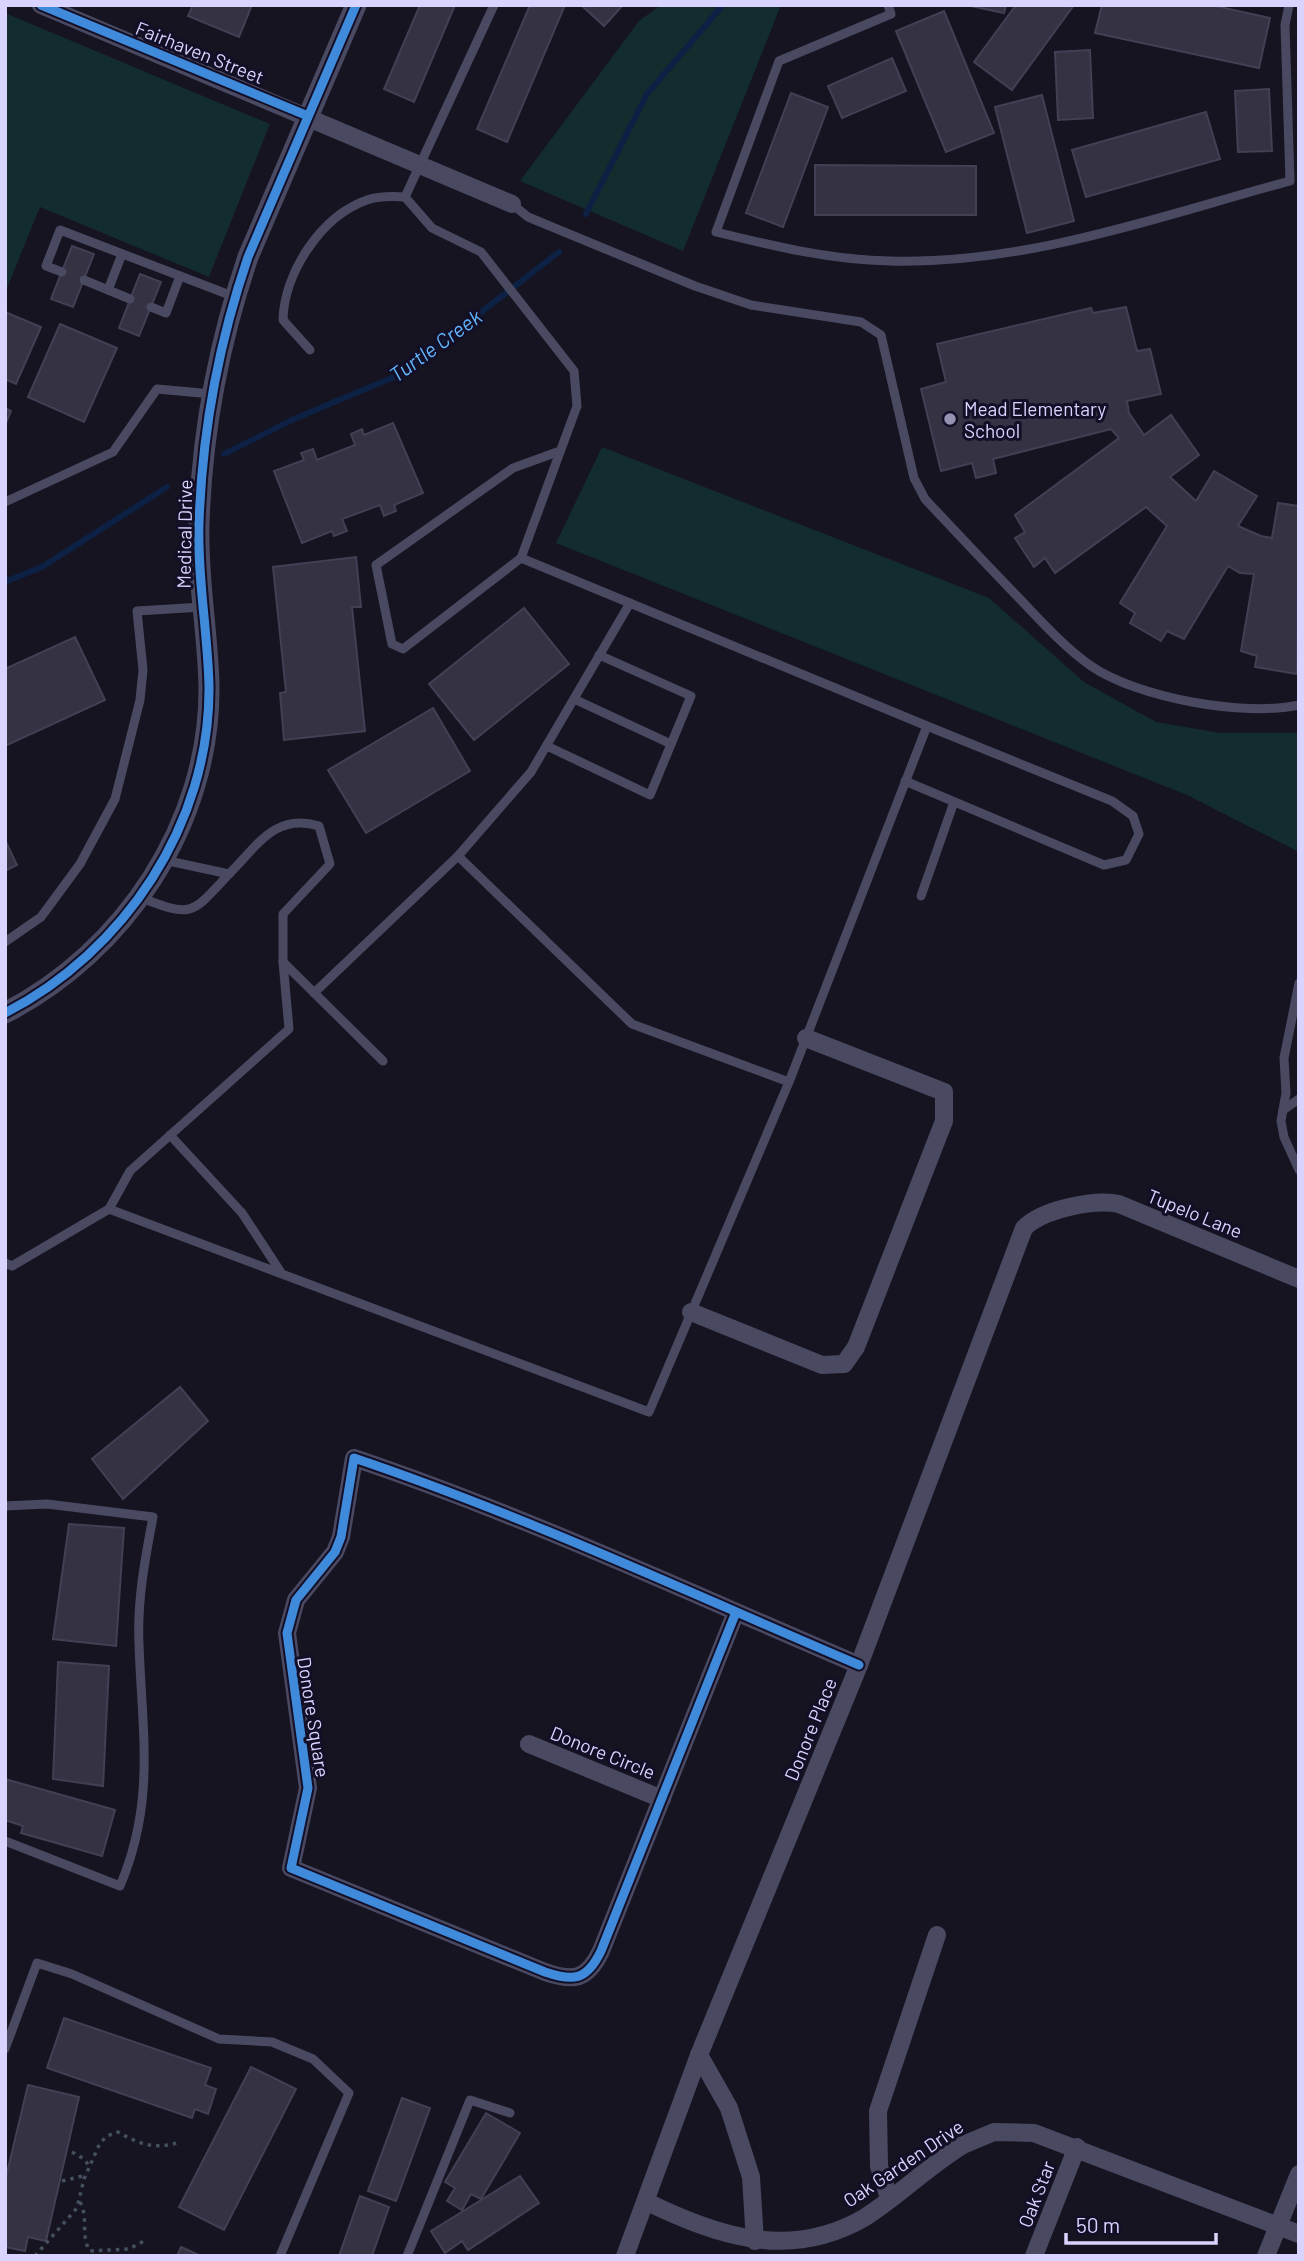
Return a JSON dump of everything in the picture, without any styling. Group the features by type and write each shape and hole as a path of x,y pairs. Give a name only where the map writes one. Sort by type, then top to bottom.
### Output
{"street":[{"name":"Fairhaven Street","path":"41,5 512,204"},
{"name":"Medical Drive","path":"5,1013 36,997 70,973 100,945 139,897 164,860 187,806 203,740 209,688 199,524 204,446 214,394 235,297 356,5"},
{"path":"691,1312 822,1365 844,1364 856,1347 944,1121 944,1092 806,1038"},
{"name":"Tupelo Lane","path":"1073,1207 1103,1201 1119,1204 1299,1279"},
{"name":"Donore Place","path":"625,2256 699,2055 859,1665 1024,1228 1073,1207"},
{"name":"Donore Square","path":"736,1612 595,1963 577,1977 566,1979 291,1868 307,1800 286,1646 287,1633 296,1600 335,1552 341,1537 347,1518 354,1458 422,1481 736,1612 859,1665"},
{"name":"Donore Circle","path":"529,1744 662,1799"},
{"path":"889,2198 879,2166 878,2111 937,1935"},
{"path":"699,2055 729,2108 751,2177 755,2241"},
{"name":"Oak Garden Drive","path":"647,2202 699,2227 755,2241 778,2243 815,2236 864,2218 947,2155 994,2133 1034,2133 1077,2147 1299,2234"},
{"name":"Oak Star","path":"1034,2256 1077,2147"},
{"path":"1266,2256 1276,2225 1299,2174"}],"lane":[{"path":"405,197 494,5"},
{"path":"888,5 891,14 779,61 716,232 796,251 889,261 978,258 1068,240 1290,181 1285,25 1289,5"},
{"path":"310,350 283,320 283,304 305,252 330,223 350,208 382,196 405,197 432,228 481,252 574,371 577,406 561,451 521,558 403,649 391,644 376,565 513,468 561,451"},
{"path":"512,204 528,217 595,246 751,305 861,322 881,335 914,478 925,499 1041,622 1092,667 1130,685 1190,702 1233,709 1299,705"},
{"path":"62,272 46,266 60,230 235,297"},
{"path":"108,290 122,254"},
{"path":"151,307 166,313 180,276"},
{"path":"83,280 130,299"},
{"path":"5,502 113,452 158,389 214,394"},
{"path":"521,558 1112,801 1133,816 1139,834 1126,860 1104,865 905,781"},
{"path":"314,993 458,856 531,772 630,603"},
{"path":"5,942 41,917 79,864 115,799 140,700 143,670 137,611 202,607"},
{"path":"547,746 650,795 691,696 599,655"},
{"path":"574,699 671,744"},
{"path":"109,1209 280,1271 649,1412 789,1082 927,726"},
{"path":"921,896 954,802"},
{"path":"5,1264 12,1266 109,1209 130,1171 289,1029 282,914 330,864 319,826 302,821 278,825 198,906 190,910 170,909 139,897"},
{"path":"458,856 632,1024 789,1082"},
{"path":"164,860 229,874"},
{"path":"283,962 383,1061"},
{"path":"1299,982 1284,1058 1283,1110 1284,1137 1299,1170"},
{"path":"1283,1110 1299,1098"},
{"path":"170,1135 242,1213 280,1271"},
{"path":"5,1506 47,1504 153,1517 142,1574 139,1642 145,1731 144,1811 135,1851 120,1886 5,1841"},
{"path":"5,2049 37,1963 72,1974 219,2039 272,2042 313,2059 349,2093 280,2256"},
{"path":"407,2256 470,2100 510,2113"}],"path":[{"path":"144,2241 129,2249 90,2251 85,2240 85,2217 80,2202 84,2179 89,2174 100,2143 107,2136 118,2132 146,2147 158,2148 180,2142"},
{"path":"72,2152 84,2159 90,2167"},
{"path":"62,2181 89,2174"},
{"path":"35,2256 80,2202"}],"green space":[{"path":"661,5 781,5 683,251 520,181 639,21"},
{"path":"5,13 270,124 209,277 40,207 5,293"},
{"path":"602,447 989,598 1084,682 1156,722 1220,733 1299,733 1299,852 1187,795 556,543"}],"building":[{"path":"193,5 252,5 239,37 188,16"},
{"path":"420,5 455,5 414,102 384,89"},
{"path":"530,5 565,5 507,142 477,129"},
{"path":"581,5 623,5 604,26"},
{"path":"966,5 1006,5 1004,13"},
{"path":"1016,5 1074,5 1012,90 974,62"},
{"path":"1102,5 1211,5 1270,18 1259,68 1095,33"},
{"path":"944,11 994,133 946,152 896,31"},
{"path":"1090,50 1093,118 1058,120 1055,52"},
{"path":"892,58 906,91 842,118 828,86"},
{"path":"1269,89 1272,151 1238,152 1235,91"},
{"path":"791,93 828,107 783,227 746,213"},
{"path":"1042,95 1074,221 1027,233 995,107"},
{"path":"1206,112 1220,159 1086,197 1072,150"},
{"path":"815,165 976,166 976,215 815,215"},
{"path":"72,246 94,254 73,307 51,299"},
{"path":"140,274 161,282 139,336 119,328"},
{"path":"1126,307 1137,351 1150,349 1161,394 1127,401 1129,413 1144,435 1171,415 1199,455 1170,477 1196,501 1214,471 1257,496 1238,526 1261,536 1272,538 1278,503 1299,506 1297,674 1255,667 1257,656 1241,651 1254,574 1240,573 1228,566 1184,639 1167,631 1161,641 1130,623 1135,613 1120,603 1167,526 1146,507 1055,573 1045,558 1034,567 1015,538 1025,532 1015,515 1119,438 1111,429 993,459 996,473 976,478 972,463 941,471 921,389 946,382 937,344 1091,308 1093,313"},
{"path":"5,312 41,327 16,384 5,379"},
{"path":"60,324 117,348 84,422 28,397"},
{"path":"5,408 11,411 5,425"},
{"path":"393,423 423,493 394,505 396,511 384,516 380,505 342,519 347,531 334,536 332,531 302,543 274,471 304,460 301,453 313,449 317,460 355,445 351,434 362,429 364,435"},
{"path":"356,557 361,607 352,607 365,731 284,740 280,693 286,692 273,567"},
{"path":"524,608 569,664 474,740 429,684"},
{"path":"75,637 105,700 5,746 5,669"},
{"path":"433,708 470,771 366,833 328,770"},
{"path":"5,840 17,865 5,871"},
{"path":"180,1387 208,1421 123,1499 92,1459"},
{"path":"69,1524 124,1528 116,1646 53,1639"},
{"path":"58,1662 109,1666 103,1786 53,1779"},
{"path":"5,1779 115,1810 102,1856 21,1833 23,1826 5,1820"},
{"path":"64,2018 211,2068 205,2085 216,2089 208,2114 195,2109 192,2118 47,2068"},
{"path":"251,2067 296,2089 224,2230 179,2207"},
{"path":"28,2085 79,2097 46,2241 28,2237 25,2251 5,2247 5,2181"},
{"path":"402,2098 430,2108 396,2201 368,2191"},
{"path":"486,2113 520,2133 481,2199 471,2194 462,2210 447,2201 455,2188 445,2182"},
{"path":"520,2176 539,2203 468,2250 462,2241 445,2253 431,2231"},
{"path":"360,2196 389,2207 372,2256 339,2256"},
{"path":"181,2247 201,2256 177,2256"}],"waterway":[{"name":"Turtle Creek","path":"586,214 647,94 723,5"},
{"name":"Turtle Creek","path":"224,454 294,419 401,374 559,252"},
{"name":"Turtle Creek","path":"5,582 42,567 167,487"}],"cycle path":[{"path":"41,5 308,116"},
{"path":"5,1013 48,987 87,956 122,919 152,878 176,834 194,787 205,738 209,687 199,523 204,455 214,388 248,257 356,5"},
{"path":"736,1612 601,1951 585,1973 564,1977 545,1972 291,1868 308,1788 287,1633 296,1600 335,1552 341,1537 354,1458 545,1530 671,1584 859,1665"}],"place":[{"name":"Mead Elementary School","path":"950,419"}]}
